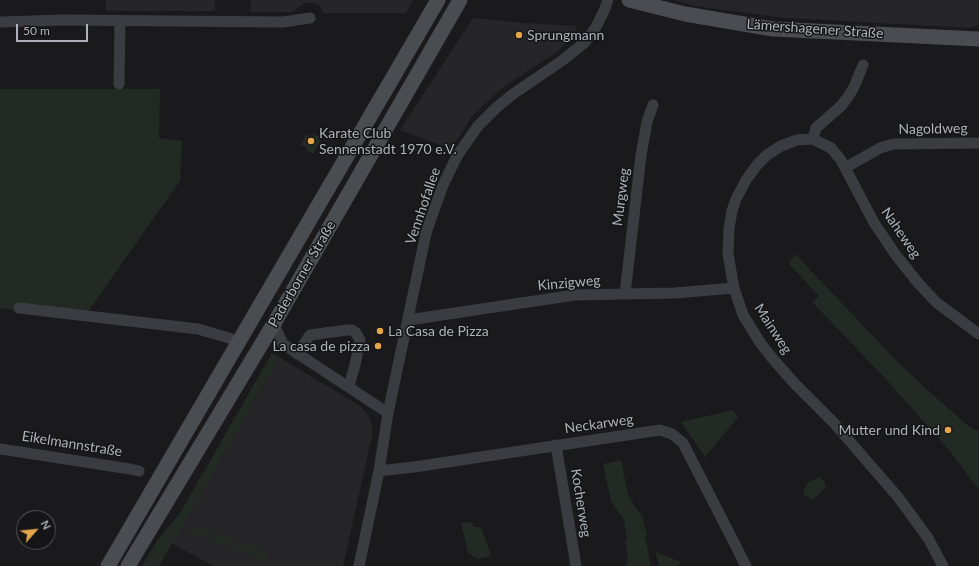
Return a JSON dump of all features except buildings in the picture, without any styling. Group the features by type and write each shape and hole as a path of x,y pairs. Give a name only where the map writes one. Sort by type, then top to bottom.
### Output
{"main road":[{"name":"Paderborner Straße","path":"108,566 438,0"},
{"name":"Paderborner Straße","path":"128,566 276,320 460,0"},
{"name":"Lämershagener Straße","path":"629,0 685,14 773,29 979,39"}],"street":[{"name":"Vennhofallee","path":"359,566 379,471 388,413 426,233 443,185 457,156 478,126 513,94 563,60 584,43 595,29 608,0"},
{"path":"0,22 62,20 283,22 310,18"},
{"path":"119,84 120,21"},
{"path":"813,139 816,128 841,106 848,97 854,87 863,64"},
{"name":"Murgweg","path":"625,294 641,155 647,122 654,105"},
{"name":"Naheweg","path":"813,139 831,148 841,160 873,221 895,254 919,284 937,303 979,334"},
{"name":"Mainweg","path":"813,139 796,140 781,146 767,155 757,165 746,180 732,211 729,228 728,254 734,288 744,314 761,344 795,384 833,422 898,497 928,538 943,566"},
{"name":"Nagoldweg","path":"845,168 880,148 893,144 979,143"},
{"name":"Kinzigweg","path":"408,320 575,295 675,293 734,288"},
{"path":"19,308 198,329 230,338 239,343"},
{"path":"276,320 276,329 283,344 350,386 388,413"},
{"path":"298,354 310,335 352,330 356,333 360,340 350,386"},
{"name":"Neckarweg","path":"379,471 660,430 672,434 683,443 746,566"},
{"name":"Kocherweg","path":"556,445 576,566"},
{"name":"Eikelmannstraße","path":"0,449 130,468 139,471"}],"shaded area":[{"path":"106,0 215,0 215,11 106,11"},
{"path":"250,0 413,0 406,13 323,13 321,7 314,3 304,3 292,12 251,12"},
{"path":"674,0 979,0 979,24 972,28 784,18 694,6"},
{"path":"473,18 577,26 574,34 557,52 502,88 489,100 471,118 451,149 400,130"},
{"path":"0,89 160,89 159,138 182,141 180,181 87,313 42,315 0,308"},
{"name":"Karate Club Sennenstadt 1970 e.V.","path":"306,134 312,137 314,134 322,138 313,154 301,145"},
{"path":"795,254 897,361 966,424 979,432 979,490 950,451 883,376 812,302 819,296 789,264"},
{"path":"272,353 279,357 159,566 142,566 156,542 180,513"},
{"path":"279,357 360,406 370,419 372,436 343,566 213,566 171,543"},
{"path":"733,410 738,417 705,457 681,422"},
{"path":"621,460 629,498 643,517 651,566 626,566 628,560 624,520 611,502 603,464"},
{"path":"819,477 824,481 826,486 819,495 811,500 804,494 804,489 809,482"},
{"path":"472,522 474,527 481,527 491,556 477,559 468,553 461,523"},
{"path":"191,525 268,552 265,559 189,532"},
{"path":"656,552 681,562 677,566 659,566"}],"place":[{"name":"Sprungmann","path":"519,35"},
{"name":"Karate Club Sennenstadt 1970 e.V.","path":"311,141"},
{"name":"La Casa de Pizza","path":"380,331"},
{"name":"La casa de pizza","path":"378,346"},
{"name":"Mutter und Kind","path":"948,430"}]}
